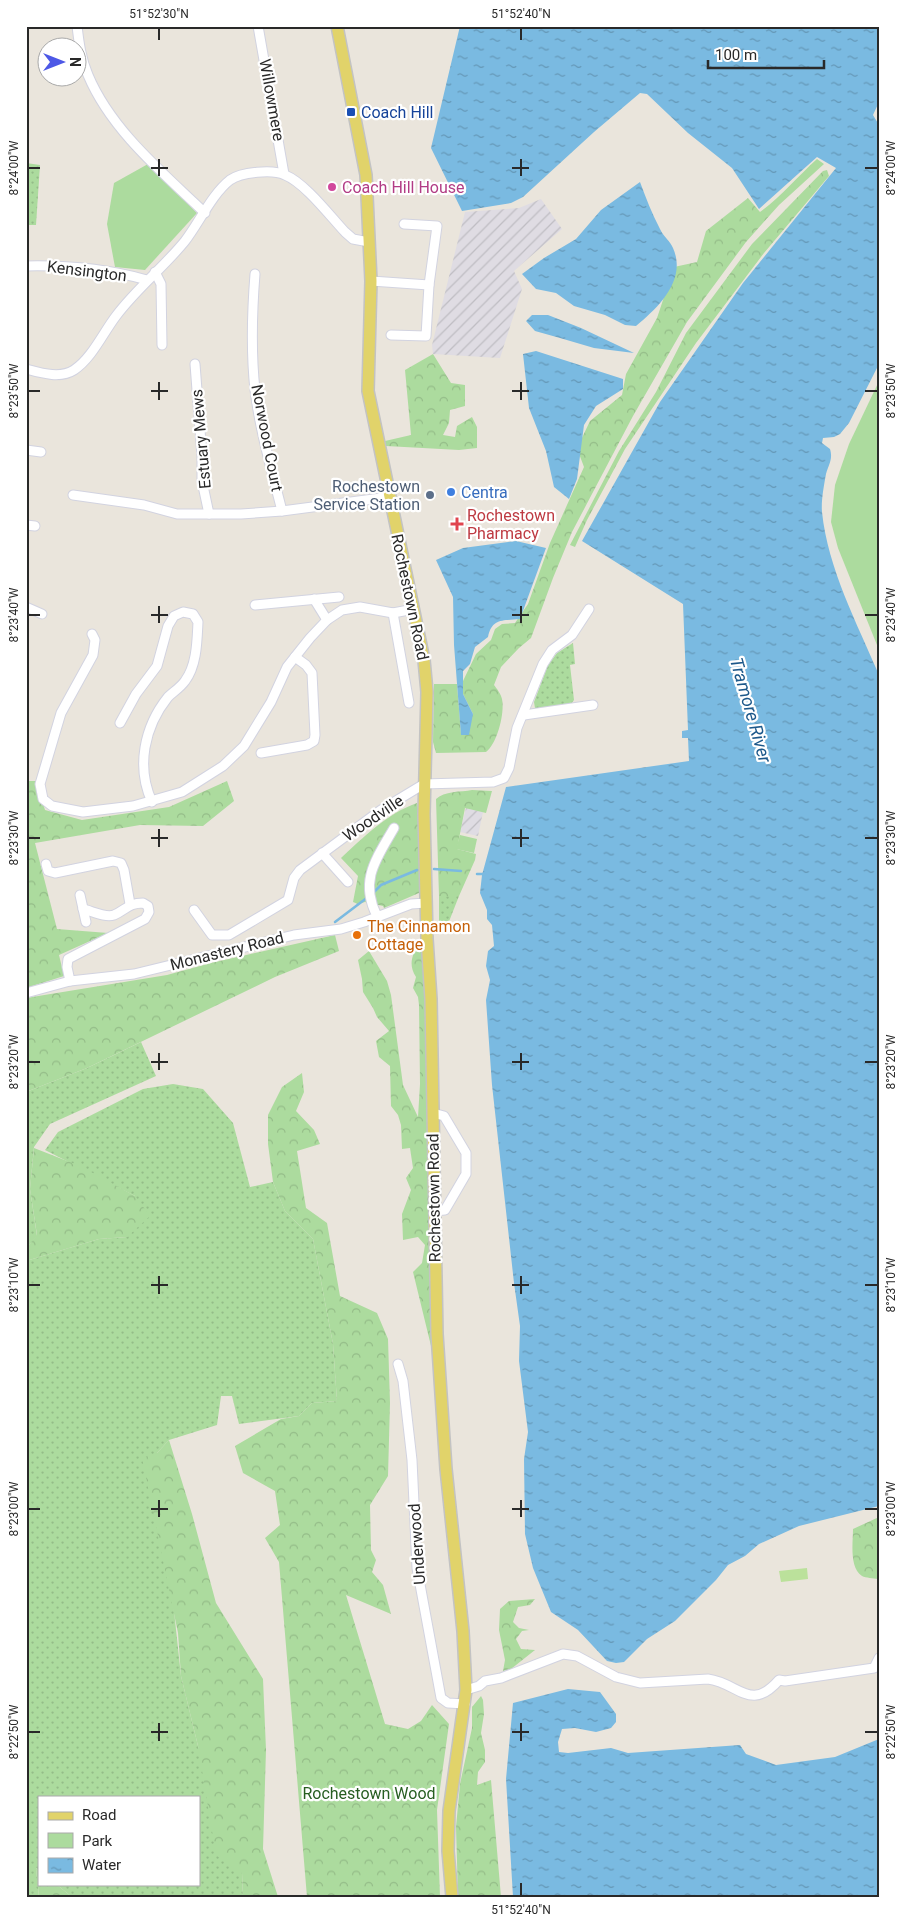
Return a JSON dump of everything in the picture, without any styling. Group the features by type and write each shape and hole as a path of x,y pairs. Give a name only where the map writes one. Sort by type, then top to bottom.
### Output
{"main road":[{"name":"Rochestown Road","path":"337,26 366,175 371,281 368,392 424,660 427,692 424,784 426,927 431,999 437,1334 446,1468 463,1631 465,1704"},
{"path":"452,1897 448,1850 449,1811 465,1704"}],"street":[{"path":"76,26 79,49 88,75 106,107 124,132 205,213"},
{"name":"Willowmere","path":"258,26 284,174"},
{"path":"26,369 55,375 74,370 86,358 117,315 184,241 223,186 232,179 252,173 284,174 300,184 353,239 369,242"},
{"path":"391,335 426,336 429,285 438,226 404,224"},
{"name":"Kensington","path":"26,266 89,268 113,271 147,280"},
{"path":"155,272 161,284 162,345"},
{"name":"Norwood Court","path":"255,274 253,348 255,388 260,422 282,511"},
{"path":"371,281 429,285"},
{"name":"Estuary Mews","path":"195,364 202,481 209,514"},
{"path":"26,450 41,452"},
{"name":"Norwood Court","path":"73,495 144,504 177,514 282,511 389,497"},
{"path":"255,605 339,597"},
{"path":"314,599 327,620"},
{"path":"26,607 42,614"},
{"path":"92,634 94,640 93,655 61,713 40,784 43,799 52,806 83,812 152,802 182,792 223,766 244,746 271,702 287,667 327,620 342,610 360,607 393,613 414,610"},
{"path":"424,784 494,782 502,780 508,774 517,728 547,657 555,647 572,636 588,609"},
{"path":"120,722 136,694 156,666 168,626 174,616 183,612 193,614 198,622 194,661 185,681 169,696 158,712 144,750 144,775 152,802"},
{"path":"393,613 409,703"},
{"path":"261,753 307,745 314,741 312,673 306,665 295,657"},
{"path":"524,715 593,705"},
{"name":"Woodville","path":"194,910 212,935 229,934 288,900 294,878 300,870 381,810 424,784"},
{"path":"377,916 370,902 372,866 394,828"},
{"path":"322,853 348,882"},
{"path":"46,864 48,871 54,873 113,861 120,863 124,870 130,904"},
{"path":"80,895 86,922"},
{"path":"70,981 67,967 68,959 145,919 149,912 148,906 143,903 130,904 114,915 106,916 83,909"},
{"name":"Monastery Road","path":"26,993 70,981 134,974 294,935 341,929 411,904 426,903"},
{"path":"433,1112 444,1116 466,1153 466,1174 445,1210 434,1211"},
{"name":"Underwood","path":"398,1364 403,1382 412,1460 414,1531 420,1592 442,1698 448,1703 465,1704"},
{"path":"466,1690 479,1686 485,1681 501,1678 563,1654 577,1656 616,1677 630,1682 717,1680 744,1695 757,1695 771,1689 780,1680 785,1681 874,1668 879,1658"}],"shaded area":[{"path":"541,199 562,229 514,271 522,289 500,358 433,354 432,345 465,212 519,208"},
{"path":"466,808 483,812 478,836 460,832"}],"green space":[{"path":"817,159 824,164 779,205 746,242 687,322 633,416 572,532 531,638 501,667 494,685 499,692 503,705 499,728 494,742 486,752 436,753 433,742 434,684 457,684 461,734 473,714 463,694 463,681 476,654 491,640 495,629 502,624 515,623 528,604 550,543 584,467 578,451 580,442 590,421 622,395 626,374 657,318 674,267 697,262 706,231 748,198 760,212"},
{"path":"26,163 40,165 36,225 26,225"},
{"path":"148,164 197,213 145,270 115,267 107,224 114,183"},
{"path":"827,170 829,176 764,253 696,343 625,449 587,520 575,547 570,545 619,451 656,392 686,333 752,244 823,171"},
{"path":"433,354 451,383 465,385 465,406 450,410 449,423 443,435 455,437 457,426 472,417 477,427 477,448 459,450 386,446 385,441 411,435 405,370"},
{"path":"879,381 879,650 838,548 831,522 835,485 849,444"},
{"path":"573,643 575,664 570,665 574,700 571,704 540,709 535,708 534,702 548,665 557,653"},
{"path":"26,781 36,781 45,810 82,820 169,807 227,781 234,801 203,826 140,825 35,843 57,929 108,933 59,955 64,976 26,988"},
{"path":"472,790 492,791 486,813 465,808 457,849 476,854 475,860 459,896 439,896 436,799 448,793"},
{"path":"417,803 420,819 421,884 419,893 384,908 383,906 365,902 358,904 353,902 358,876 341,858 385,820"},
{"path":"460,835 477,839 474,853 456,849"},
{"path":"439,896 459,896 448,924 439,928"},
{"path":"335,935 339,951 275,977 87,1068 26,1092 26,998 167,975"},
{"path":"419,943 426,980 432,1350 413,1272 422,1263 425,1245 418,1237 403,1240 402,1214 411,1190 406,1178 413,1168 410,1148 402,1149 401,1125 398,1115 391,1106 390,1066 379,1057 376,1041 389,1031 377,1017 363,992 358,960 369,951 387,981 391,995 403,1085 418,1117 420,1084 419,1005 418,997 413,988 416,977 412,964 413,956"},
{"path":"141,1042 156,1076 50,1124 34,1147 30,1189 37,1236 26,1249 26,1092 87,1068"},
{"name":"Rochestown Wood","path":"302,1073 304,1092 296,1111 314,1130 320,1144 297,1151 306,1208 327,1223 340,1296 377,1313 388,1339 390,1403 388,1476 370,1505 371,1550 376,1560 372,1572 383,1585 391,1614 346,1595 385,1724 408,1729 421,1721 432,1705 449,1724 437,1810 440,1897 307,1897 279,1562 265,1538 280,1525 275,1491 243,1473 235,1446 281,1419 299,1416 312,1403 337,1401 333,1344 313,1239 285,1211 273,1182 268,1144 268,1115 282,1087"},
{"path":"173,1084 203,1089 233,1123 250,1187 273,1182 285,1211 313,1239 333,1344 337,1401 312,1403 299,1416 239,1424 232,1396 221,1396 217,1425 169,1440 157,1453 181,1676 198,1746 242,1873 243,1897 72,1897 58,1886 200,1886 200,1796 38,1796 38,1869 36,1868 39,1897 26,1897 26,1261 99,1239 127,1237 135,1196 45,1150 58,1132 143,1089"},
{"path":"34,1148 80,1166 135,1196 150,1216 127,1237 99,1239 26,1261 26,1249 37,1235 30,1189"},
{"name":"Rochestown Wood","path":"169,1440 192,1514 216,1603 263,1679 266,1750 263,1849 278,1897 243,1897 242,1873 216,1855 198,1746 181,1676 178,1633 142,1458 157,1453"},
{"path":"879,1517 878,1579 864,1577 858,1572 853,1561 852,1547 853,1529"},
{"path":"807,1568 808,1579 781,1582 779,1571"},
{"path":"535,1599 530,1605 518,1607 513,1622 519,1628 529,1630 522,1631 516,1639 521,1649 535,1650 511,1669 503,1671 505,1660 499,1630 500,1609 509,1601"},
{"path":"481,1696 484,1714 481,1733 485,1750 485,1762 478,1772 477,1785 491,1780 501,1897 458,1897 456,1827 460,1784 472,1728 472,1707"},
{"path":"36,1868 38,1869 38,1886 58,1886 72,1897 39,1897"}],"water":[{"name":"Tramore River","path":"460,26 879,26 879,102 873,115 879,125 879,364 849,423 840,434 834,437 823,438 822,443 830,449 831,456 825,478 822,512 830,554 837,575 879,675 879,1506 799,1526 759,1544 745,1556 728,1565 716,1580 675,1621 647,1639 624,1662 616,1663 607,1661 578,1630 551,1612 533,1568 525,1534 524,1459 528,1432 519,1361 520,1326 492,1085 486,1000 490,980 486,966 488,951 494,946 492,925 487,919 487,910 480,893 482,875 506,787 689,761 688,738 682,738 682,731 688,730 683,604 582,541 660,402 743,283 836,168 817,157 759,209 732,168 688,133 647,94 640,93 523,197 511,203 462,211 431,148"},
{"path":"640,182 661,232 673,248 676,271 674,282 662,301 636,326 625,325 605,315 574,306 556,293 536,289 522,274 576,239 601,210"},
{"path":"532,315 548,315 634,353 594,348 535,331 526,321"},
{"path":"536,351 623,379 623,389 596,406 584,425 577,479 569,499 554,487 546,451 529,408 523,354"},
{"path":"516,541 546,548 520,619 495,623 488,637 475,647 470,664 463,671 463,694 473,714 469,735 461,735 454,645 453,597 436,560 463,548"},
{"path":"568,1689 600,1692 616,1714 616,1722 611,1728 596,1732 575,1728 562,1729 558,1742 559,1752 568,1753 611,1748 628,1753 740,1745 746,1754 776,1765 835,1757 879,1739 879,1897 513,1897 506,1779 513,1703"}],"waterway":[{"path":"442,26 463,28"},
{"path":"434,869 461,871"},
{"path":"372,894 381,885 417,870"},
{"path":"477,874 485,874"},
{"path":"335,922 368,897"}],"place":[{"name":"Coach Hill","path":"351,112"},
{"name":"Coach Hill House","path":"332,187"},
{"name":"Centra","path":"451,492"},
{"name":"Rochestown Service Station","path":"430,495"},
{"name":"Rochestown Pharmacy","path":"457,524"},
{"name":"The Cinnamon Cottage","path":"357,935"}]}
